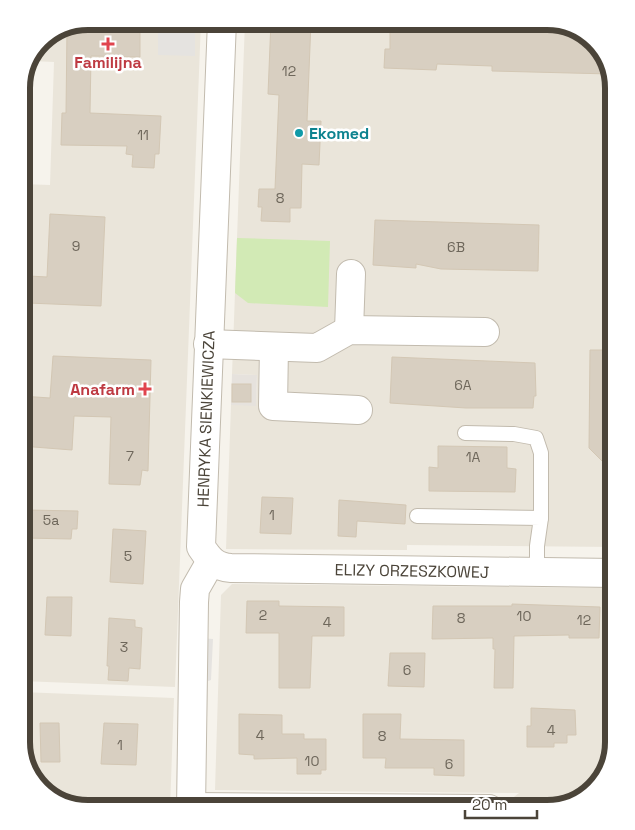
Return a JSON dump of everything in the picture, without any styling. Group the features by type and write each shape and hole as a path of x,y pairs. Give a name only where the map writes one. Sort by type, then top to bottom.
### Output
{"street":[{"name":"HENRYKA SIENKIEWICZA","path":"211,562 201,547 222,30"},
{"path":"349,330 351,274"},
{"path":"208,344 317,348 349,330 485,332"},
{"path":"274,347 273,406 358,410"},
{"path":"191,800 195,589 211,562"},
{"name":"ELIZY ORZESZKOWEJ","path":"211,562 223,568 605,573"}],"lane":[{"path":"465,433 514,434 536,438 541,453 541,518 537,546 537,573"},
{"path":"416,516 541,518"}],"shaded area":[{"path":"150,30 195,30 195,56 158,55 158,31"},
{"path":"201,30 175,687 30,681 30,184 50,185 54,62 37,61 47,47 56,40 65,34 76,31"},
{"path":"245,30 551,30 570,34 591,50 599,62 605,80 605,547 407,545 407,550 226,549 231,405 256,405 257,375 232,374"},
{"path":"232,374 257,375 256,406 231,405"},
{"path":"232,584 605,588 605,750 599,768 585,786 573,794 559,799 548,800 510,800 519,793 215,790 221,595"},
{"path":"200,638 213,639 211,680 208,681 205,789"},
{"path":"30,692 174,698 170,800 80,800 65,796 52,788 34,765 30,750"}],"green space":[{"path":"237,238 330,241 328,307 248,303 235,293"}],"building":[{"path":"88,30 140,30 140,57 91,56 90,113 161,116 159,154 155,154 154,168 132,167 133,155 126,154 127,146 61,145 62,113 66,113 67,33"},
{"path":"271,30 311,30 307,121 321,121 319,165 302,164 301,208 290,208 290,222 261,221 262,207 258,207 259,189 275,189 279,95 268,94"},
{"path":"390,30 552,30 570,34 585,44 599,62 603,74 492,71 492,66 437,64 436,70 384,68 385,49 390,49"},
{"path":"50,214 105,217 101,306 30,303 30,276 47,277"},
{"path":"375,220 539,225 538,271 441,269 416,264 416,268 373,265"},
{"path":"590,350 605,350 605,464 589,448"},
{"path":"53,356 151,360 148,471 142,470 140,485 109,484 111,417 74,416 72,450 30,447 30,397 50,398"},
{"path":"392,357 535,363 536,396 534,396 533,408 466,408 390,403"},
{"path":"232,384 251,384 251,402 232,402"},
{"path":"438,446 507,447 507,468 516,469 515,492 429,491 429,467 438,468"},
{"path":"262,497 293,498 291,534 260,533"},
{"path":"339,500 406,505 405,524 357,521 356,537 338,536"},
{"path":"30,510 78,511 77,529 72,529 71,539 30,538"},
{"path":"113,529 146,531 143,584 110,582"},
{"path":"47,597 72,597 71,636 45,635"},
{"path":"247,601 279,601 279,606 344,607 344,636 312,636 310,688 279,688 279,633 246,633"},
{"path":"512,604 600,607 599,638 569,638 569,635 514,636 513,688 494,688 495,649 493,649 493,638 432,639 433,606 512,606"},
{"path":"109,618 135,620 135,627 142,628 140,669 129,668 128,681 108,680"},
{"path":"390,653 425,653 424,687 388,686"},
{"path":"531,708 575,710 576,735 567,735 567,743 554,743 554,747 527,747 527,726 531,726"},
{"path":"239,714 282,715 282,734 304,734 304,739 326,739 326,770 321,770 321,774 297,774 297,758 254,759 254,755 239,754"},
{"path":"363,714 401,714 400,739 464,740 464,776 434,775 434,768 385,768 386,758 363,758"},
{"path":"40,723 59,723 60,762 41,762"},
{"path":"104,723 138,724 136,765 101,764"}],"place":[{"name":"Familijna","path":"108,44"},
{"name":"Ekomed","path":"299,133"},
{"name":"Anafarm","path":"145,389"}]}
